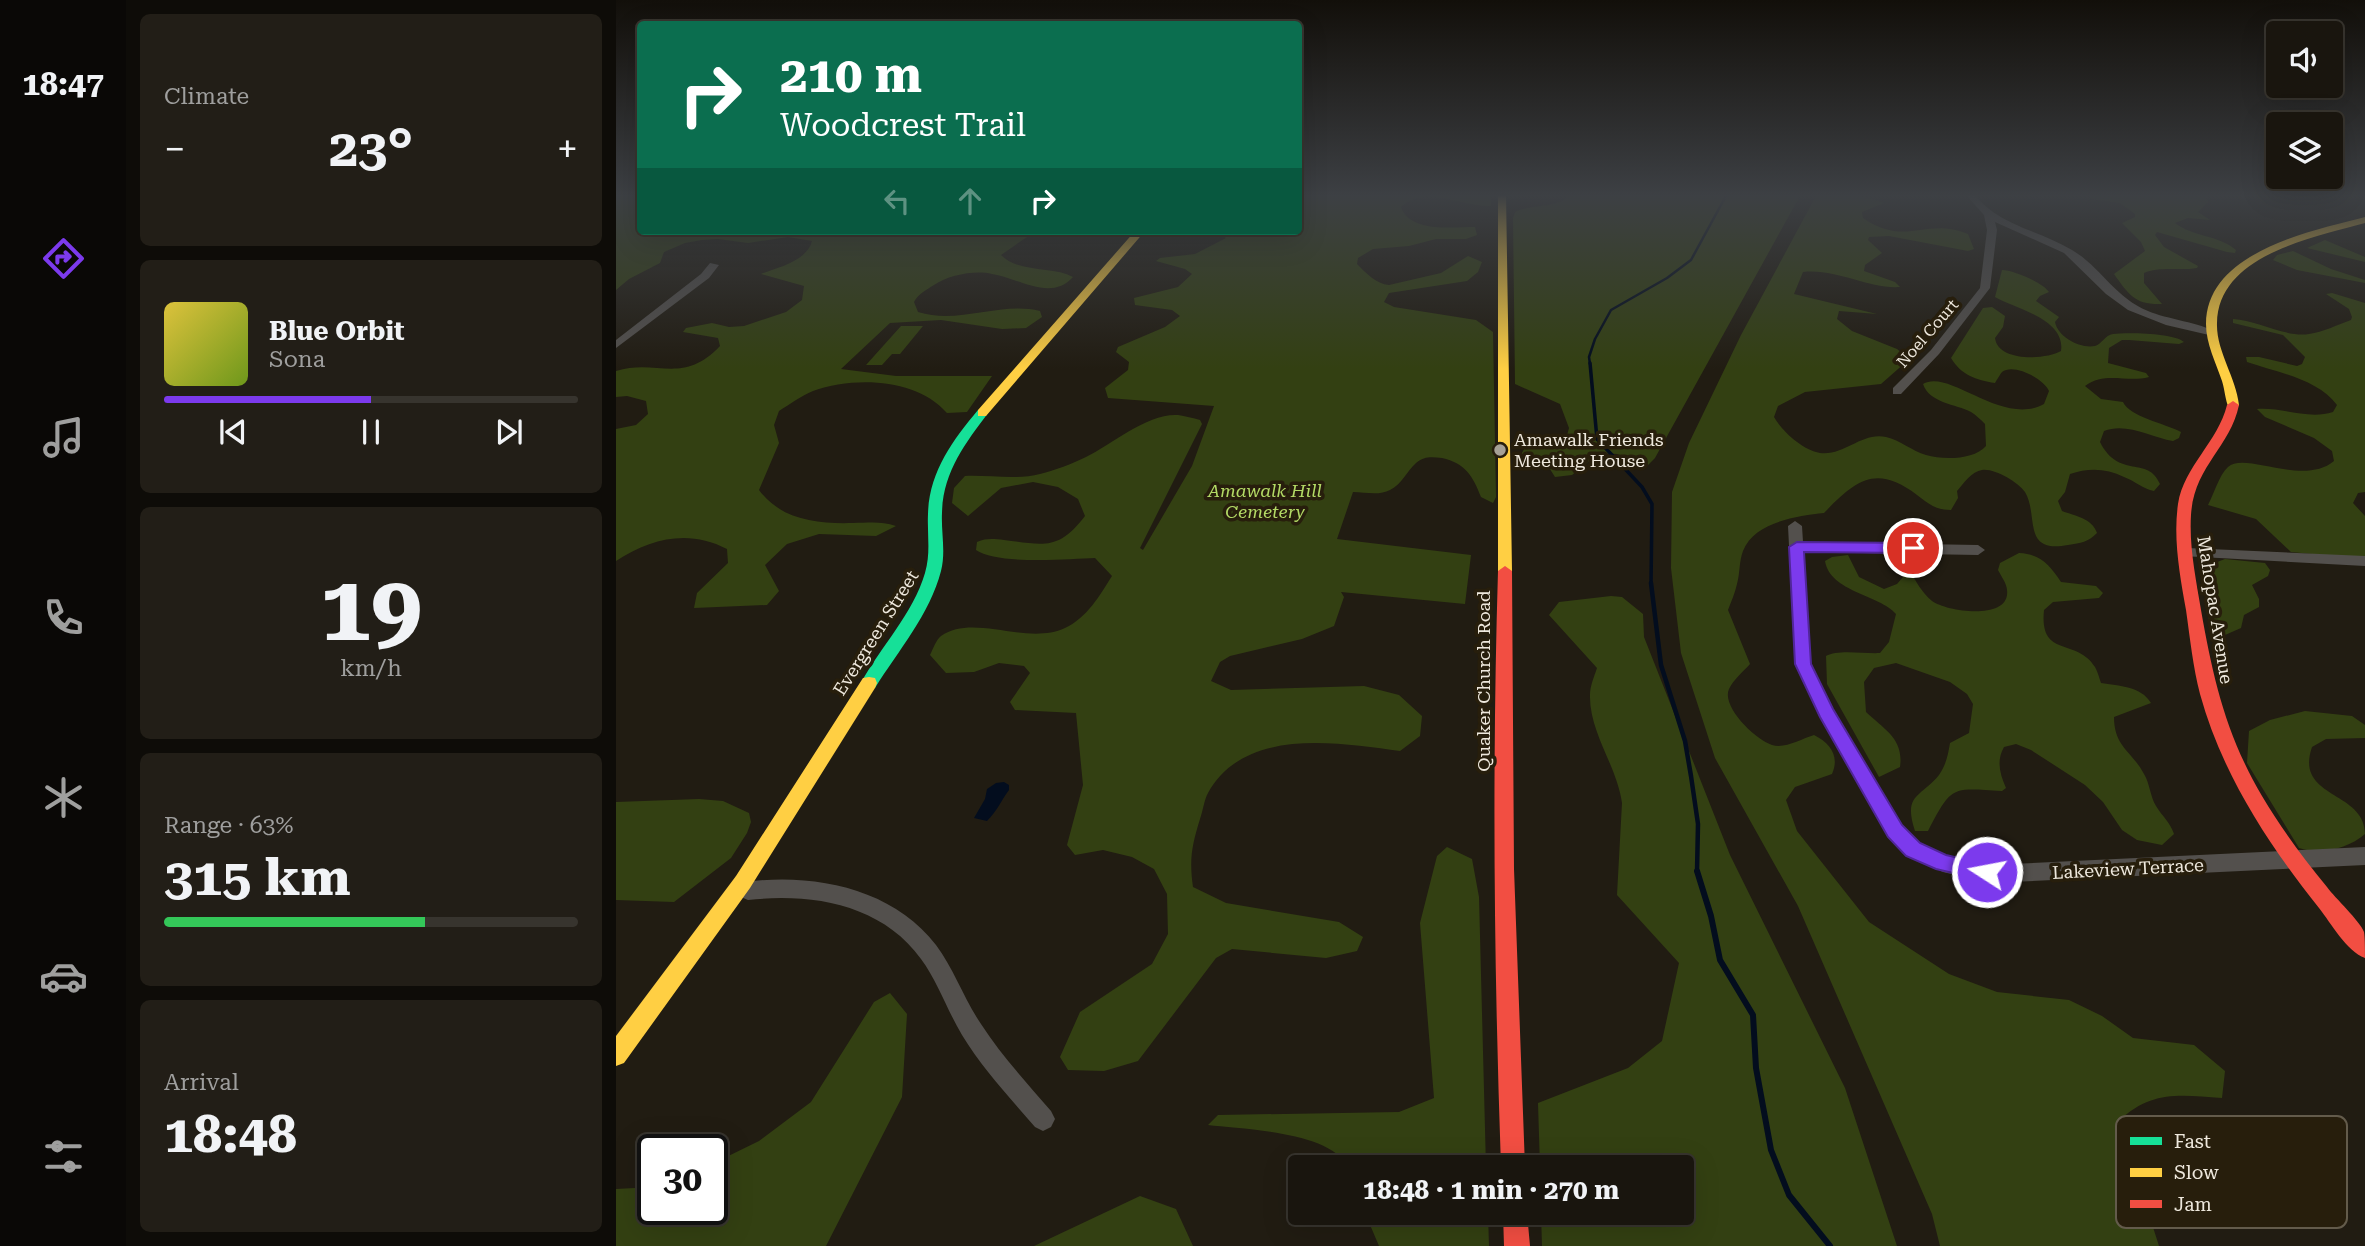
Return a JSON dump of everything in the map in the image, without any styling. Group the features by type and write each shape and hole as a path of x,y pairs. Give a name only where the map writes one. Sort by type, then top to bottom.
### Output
{"street":[{"name":"Evergreen Street","path":"616,1055 743,882 934,576 937,561 936,499 941,471 956,443 1122,252"},
{"name":"Quaker Church Road","path":"1502,252 1507,460 1502,692 1506,1020 1512,1155"},
{"name":"Noel Court","path":"1897,391 1935,352 1985,288 1989,252"},
{"path":"2068,252 2080,261 2110,293 2132,308 2168,323 2209,332 2219,288 2242,265 2269,252"},
{"path":"616,345 705,276 714,265"},
{"name":"Mahopac Avenue","path":"2209,332 2233,397 2233,413 2223,430 2203,453 2188,485 2182,530 2190,593 2211,702 2243,783 2273,833 2365,948"},
{"name":"Lakeview Terrace","path":"1795,526 1803,664 1826,712 1895,831 1913,849 1943,863 1979,872 2070,872 2365,856"},
{"path":"1797,547 1978,550"},
{"path":"2187,554 2365,561"},
{"path":"743,882 748,891 777,886 856,899 891,916 927,949 975,1034 1043,1119"},
{"path":"1516,1225 1517,1246"}],"green space":[{"path":"616,252 664,252 660,263 629,279 616,290"},
{"path":"1005,252 1001,255 1008,261 1073,277 1055,288 1034,286 985,273 947,278 918,297 914,302 918,312 949,316 1025,309 1040,311 1042,317 1026,328 1002,329 941,320 890,323 841,369 896,376 992,376 967,412 947,413 934,401 919,393 884,383 866,382 829,386 813,391 779,411 774,425 779,443 759,490 768,500 789,514 813,521 896,526 876,536 819,534 787,544 765,565 779,591 767,605 694,608 697,593 728,563 727,549 699,539 670,539 643,547 616,561 616,429 636,425 648,414 646,401 627,396 616,397 616,371 644,367 669,369 693,365 720,346 718,338 683,332 686,328 712,323 729,327 744,326 786,312 802,300 804,286 761,274 784,266 804,254"},
{"name":"Amawalk Hill Cemetery","path":"1368,252 1358,258 1357,264 1376,280 1389,285 1441,273 1468,256 1482,262 1478,272 1467,281 1389,293 1384,302 1394,307 1476,320 1493,332 1496,497 1493,503 1481,497 1475,483 1462,467 1450,460 1435,457 1419,461 1398,484 1386,492 1353,492 1337,539 1471,555 1465,604 1341,592 1344,597 1334,626 1302,639 1230,656 1220,662 1211,681 1231,690 1364,686 1399,695 1422,716 1420,736 1400,751 1322,743 1295,744 1269,748 1245,757 1224,772 1205,799 1193,845 1193,887 1226,903 1339,922 1363,937 1357,951 1326,958 1232,949 1216,958 1138,1061 1104,1071 1068,1070 1060,1057 1080,1012 1152,964 1168,934 1167,894 1154,869 1132,857 1103,850 1075,855 1067,845 1083,785 1076,713 1015,710 1010,702 1030,673 1024,666 999,663 974,672 946,673 930,655 939,638 954,630 984,628 1034,634 1065,628 1086,612 1112,576 1095,558 1000,558 976,550 977,542 987,539 1040,544 1067,535 1085,516 1078,499 1058,487 1033,482 1001,488 968,516 952,503 954,488 965,476 1022,477 1057,469 1086,457 1130,430 1155,419 1178,415 1200,420 1202,424 1140,548 1143,550 1192,466 1214,406 1108,398 1105,388 1128,370 1129,362 1116,352 1118,347 1165,327 1180,316 1172,310 1135,305 1134,298 1178,287 1192,274 1185,269 1156,261 1160,258 1195,254"},
{"path":"1513,252 1769,252 1655,458 1646,467 1617,454 1599,453 1572,475 1555,477 1548,466 1520,456 1529,441 1566,439 1569,428 1560,404 1515,384"},
{"path":"1786,252 1881,252 1865,265 1864,271 1895,282 1900,287 1876,285 1828,273 1803,272 1794,294 1877,314 1839,311 1837,319 1852,331 1897,349 1906,362 1881,384 1805,392 1778,406 1774,417 1793,439 1820,453 1837,451 1877,436 1891,438 1933,457 1949,458 1981,451 1986,446 1985,424 1971,412 1937,399 1923,384 1934,381 1947,384 1994,404 2028,409 2044,404 2049,391 2041,382 2021,371 2014,369 2002,372 1995,383 1964,373 1955,364 1951,358 1983,308 1992,307 2005,316 2003,327 1995,338 2004,351 2023,357 2034,357 2061,351 2060,340 2047,323 2026,310 1995,297 2002,270 2028,278 2046,288 2049,292 2036,301 2059,317 2055,322 2060,333 2077,344 2095,346 2110,335 2129,333 2161,335 2184,342 2179,344 2122,340 2109,348 2108,363 2146,373 2149,377 2100,379 2085,386 2101,399 2123,402 2140,416 2181,432 2179,438 2173,441 2130,429 2104,431 2100,442 2108,454 2116,461 2155,475 2160,484 2154,491 2104,471 2090,470 2070,474 2065,492 2058,501 2062,511 2082,518 2095,528 2097,533 2090,538 2068,545 2043,544 2034,530 2025,492 2011,480 1993,471 1978,471 1968,478 1957,491 1958,498 1951,510 1933,506 1890,480 1867,480 1846,492 1824,513 1778,522 1756,533 1743,551 1739,576 1728,610 1750,664 1729,689 1730,705 1749,730 1772,745 1788,745 1814,735 1829,746 1835,761 1832,774 1795,787 1786,800 1797,831 1869,922 1949,974 1997,992 2069,1000 2102,1016 2133,1038 2194,1045 2225,1071 2222,1098 2179,1096 2155,1099 2125,1116 2116,1116 2116,1228 2153,1228 2159,1246 1940,1246 1932,1214 1798,906 1715,758 1681,653 1671,568 1672,492 1689,443 1741,335"},
{"path":"2143,252 2173,252 2198,266 2144,273 2144,283 2162,304 2145,303 2134,297 2114,274"},
{"path":"2295,252 2331,269 2365,280 2365,283 2297,270 2273,260 2277,255"},
{"path":"2324,252 2354,252 2365,257 2365,262"},
{"path":"2332,293 2365,303 2365,492 2358,493 2353,503 2365,516 2365,559 2291,552 2256,519 2208,505 2225,470 2236,463 2307,471 2334,461 2332,451 2314,438 2265,417 2257,409 2314,415 2333,412 2337,405 2319,389 2296,378 2247,362 2246,357 2259,357 2297,366 2302,364 2305,357 2283,335 2233,323 2233,319 2242,320 2300,335 2320,332 2351,320 2352,317 2349,309 2326,294"},
{"path":"901,326 923,326 900,354 892,354 882,365 866,365"},
{"path":"2019,553 2044,562 2061,582 2096,586 2103,593 2099,598 2053,602 2044,610 2044,625 2053,642 2087,658 2095,667 2101,683 2136,690 2151,703 2114,717 2120,742 2144,774 2158,810 2174,834 2162,845 2137,840 2122,830 2103,802 2085,785 2031,750 2016,744 2004,747 2000,757 2006,788 2002,791 1963,790 1955,793 1943,805 1928,831 1915,831 1912,803 1939,775 1950,743 1969,733 1973,704 1967,694 1950,682 1896,663 1874,668 1864,682 1866,712 1892,736 1900,757 1900,767 1879,777 1827,684 1826,656 1844,652 1880,653 1889,642 1896,614 1836,580 1825,561 1832,557 1848,555 1859,577 1884,589 1897,584 1909,570 1932,601 1963,611 1977,611 1989,610 2006,600 2007,588 1998,570 2000,563"},
{"path":"2225,559 2265,563 2270,570 2268,576 2252,585 2259,599 2259,607 2244,615 2241,628 2225,635 2210,634 2204,567"},
{"path":"1622,597 1643,614 1644,637 1730,855 1845,1088 1897,1246 1542,1246 1541,1225 1694,1225 1694,1155 1540,1155 1538,1103 1628,1068 1662,1041 1679,963 1617,895 1622,803 1591,709 1591,688 1597,668 1549,615 1559,602"},
{"path":"2305,711 2352,716 2365,725 2365,738 2326,739 2312,747 2309,764 2313,776 2321,786 2354,809 2362,820 2365,834 2350,844 2325,851 2299,848 2247,763 2249,731 2270,720"},
{"path":"699,799 723,801 749,813 751,822 747,833 731,858 674,902 616,900 616,802"},
{"path":"1447,847 1472,859 1479,897 1486,1155 1338,1155 1324,1146 1285,1134 1208,1125 1218,1115 1399,1112 1434,1098 1420,923 1437,856"},
{"path":"890,993 907,1014 902,1097 826,1246 616,1246 616,1189 637,1188 637,1225 728,1225 728,1156 759,1141 811,1102 874,1002"},
{"path":"1140,1196 1176,1209 1193,1246 1034,1246"},
{"path":"1370,1225 1488,1225 1489,1246 1379,1246"}],"water":[{"path":"1004,782 1009,785 1009,790 987,821 974,818 985,799 987,789 996,783"}],"waterway":[{"path":"1590,364 1589,357 1595,339 1611,310 1667,278 1691,260 1695,252"},
{"path":"1590,363 1597,439 1642,487 1652,504 1651,583"},
{"path":"1651,583 1661,665 1685,741 1691,776 1698,824 1697,871"},
{"path":"1697,871 1711,916 1720,960 1753,1015 1756,1068 1771,1150 1789,1195 1830,1246"}],"traffic: fast":[{"path":"869,683 914,615 928,586 935,557 936,498 943,471 964,435 982,413"}],"traffic: slow":[{"path":"982,413 1122,252"},
{"path":"1503,252 1505,571"},
{"path":"2233,405 2232,394 2212,333 2215,299 2227,279 2266,252"},
{"path":"616,1055 743,882 869,683"}],"traffic: jam":[{"path":"2233,405 2225,429 2194,474 2185,503 2184,545 2187,572 2208,691 2223,737 2255,802 2296,863 2365,948"},
{"path":"1505,571 1504,869 1513,1155"},
{"path":"1516,1225 1517,1246"}],"place":[{"name":"Amawalk Friends Meeting House","path":"1500,450"}],"route":[{"path":"1913,548 1797,547 1803,664 1826,712 1895,831 1913,849 1943,863 1987,872"}]}
